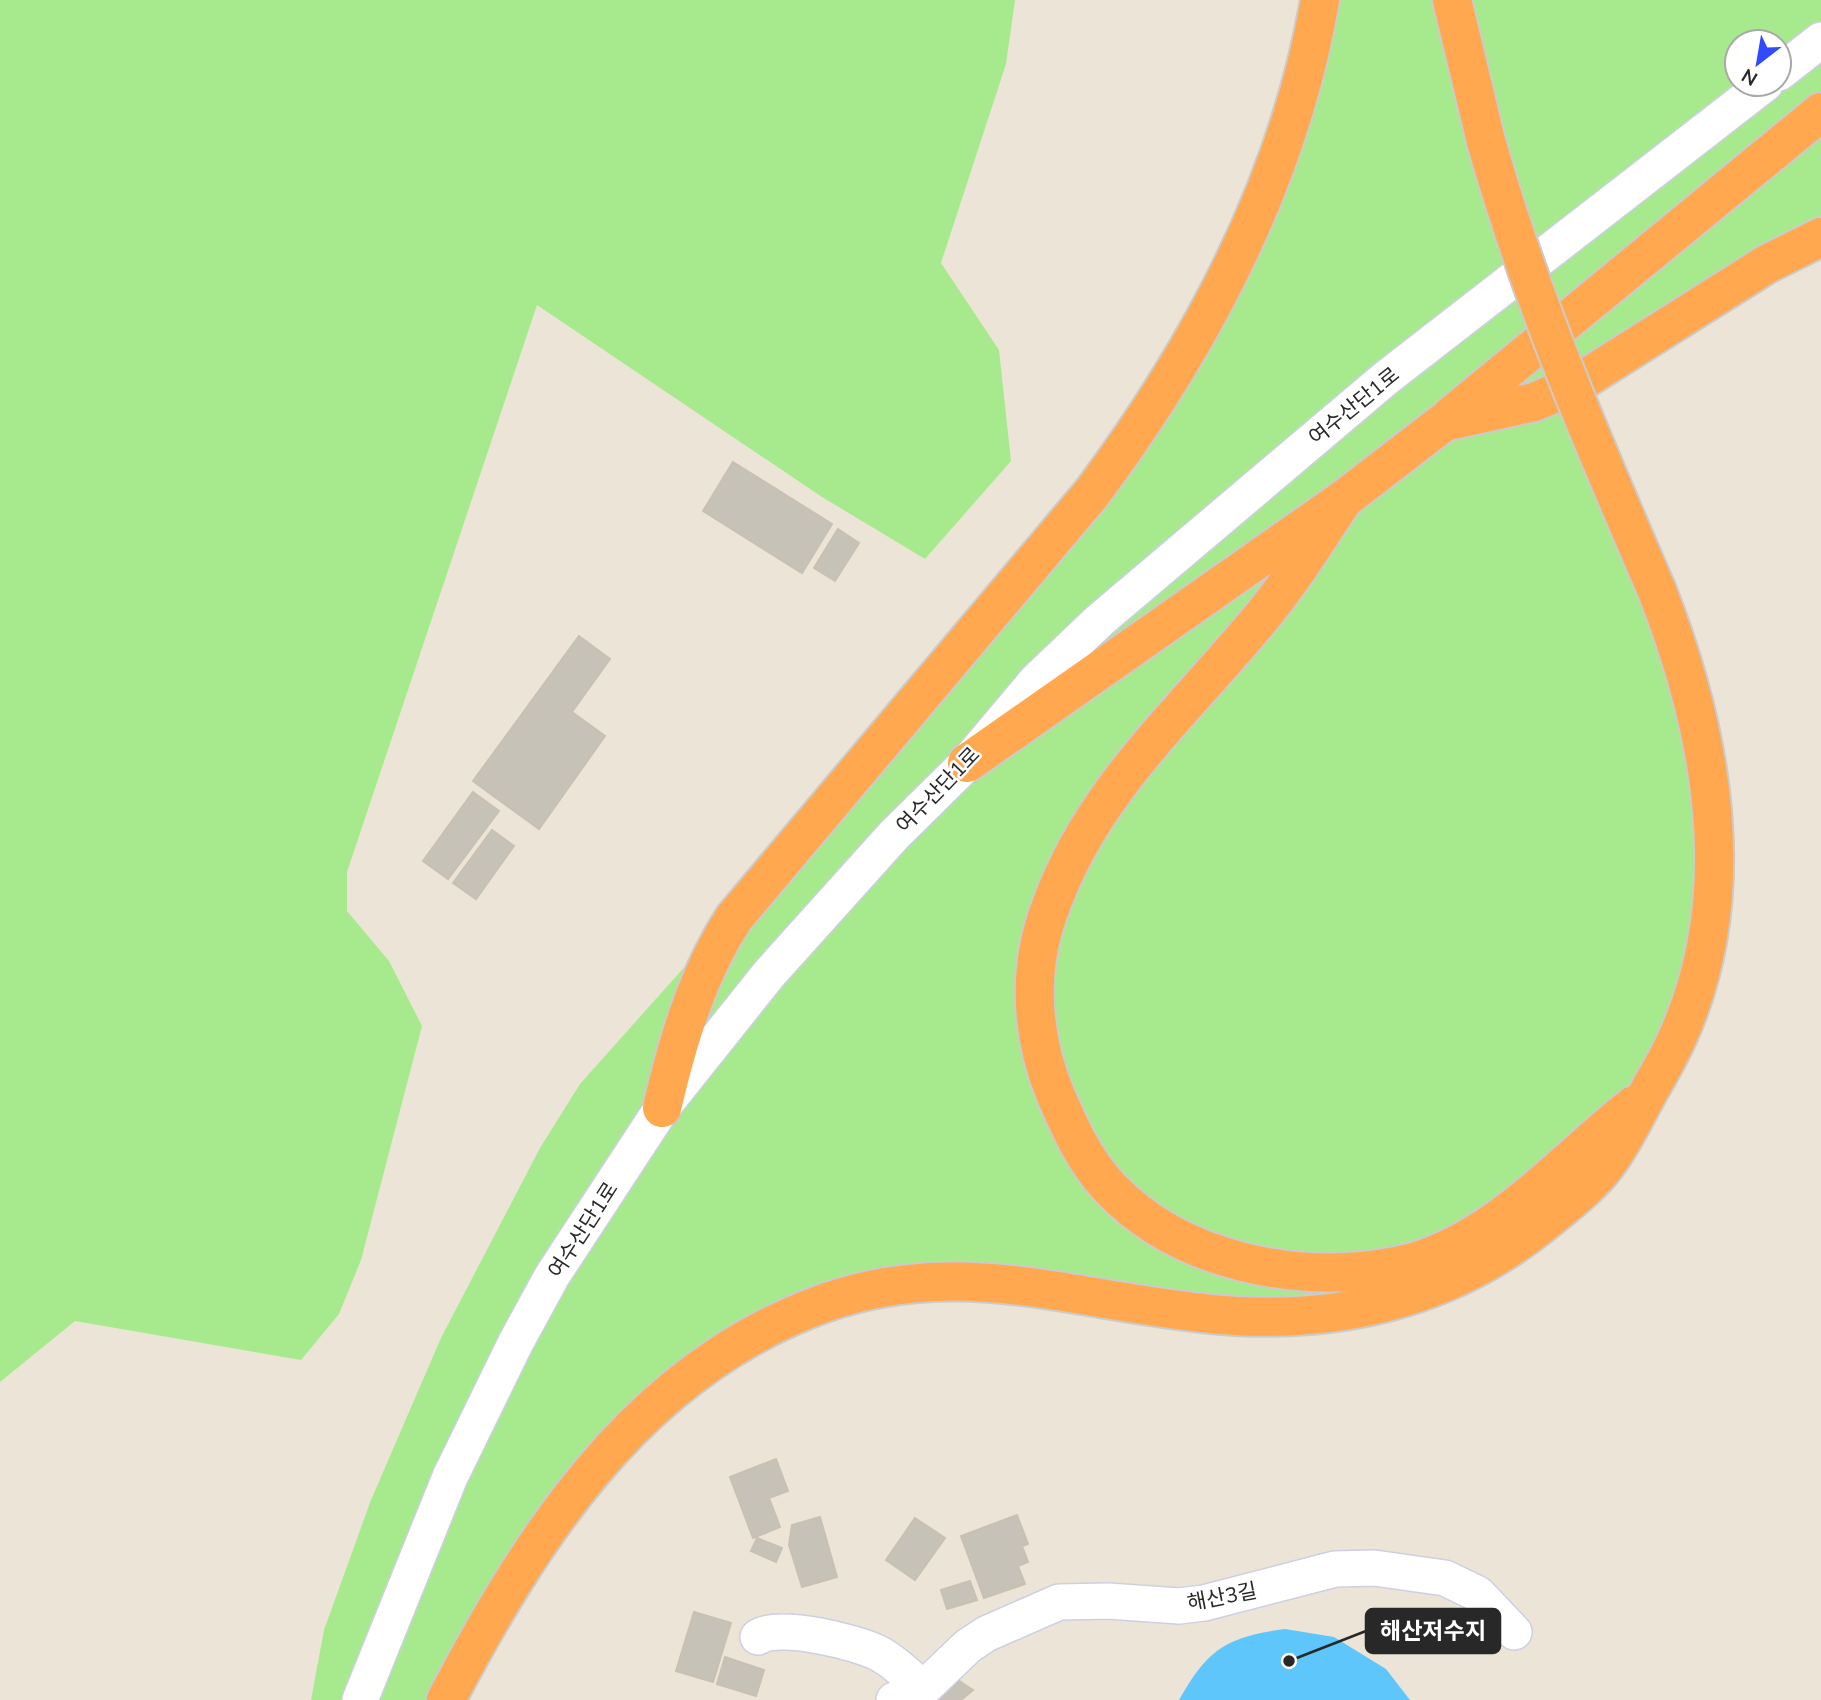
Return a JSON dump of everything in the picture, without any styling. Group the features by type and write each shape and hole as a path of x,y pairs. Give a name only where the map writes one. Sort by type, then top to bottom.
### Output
{"highway":[{"path":"662,1108 678,1041 696,989 716,945 734,918 1092,493 1142,426 1186,355 1226,280 1283,143 1301,84 1320,0"},
{"path":"446,1700 499,1600 581,1480 666,1395 721,1354 779,1321 808,1308 877,1287 955,1279 1013,1283 1228,1315 1343,1312 1412,1297 1470,1274 1503,1253 1587,1187 1616,1152 1670,1054 1692,1001 1710,932 1716,864 1709,772 1699,717 1674,633 1558,359 1535,297 1486,141 1452,0"},
{"path":"967,763 1344,499 1444,422 1821,112"},
{"path":"1444,422 1534,402 1575,385 1767,264 1821,237"},
{"path":"1344,499 1257,623 1139,755 1089,824 1071,854 1043,930 1035,978 1035,1019 1043,1059 1071,1134 1108,1186 1154,1224 1182,1240 1257,1266 1296,1270 1365,1269 1398,1265 1423,1258 1485,1226 1527,1198 1595,1136 1646,1095"}],"street":[{"path":"1793,62 1821,40"},
{"name":"여수산단1로","path":"360,1700 450,1478 516,1342 552,1276 662,1108 830,904 967,763 1036,681 1100,620 1386,378 1747,98"},
{"name":"해산3길","path":"909,1694 986,1634 1059,1602 1108,1601 1179,1606 1204,1603 1335,1569 1374,1568 1445,1578 1478,1594 1514,1632"},
{"path":"758,1637 765,1633 785,1631 856,1645 883,1656 909,1694"}],"green space":[{"path":"0,0 1015,0 1006,64 941,263 999,350 1011,461 925,559 822,497 537,305 347,872 347,911 389,961 422,1026 361,1260 339,1314 301,1360 75,1321 0,1382"},
{"path":"1320,0 1821,0 1821,237 1575,385 1714,817 1664,1064 1382,1304 877,1287 666,1395 446,1700 311,1700 324,1630 371,1500 441,1338 540,1148 580,1084 788,851 1187,355"}],"water":[{"path":"1285,1629 1334,1637 1386,1669 1410,1700 1179,1700 1200,1668 1221,1648 1248,1636"}],"building":[{"path":"733,462 832,524 802,573 703,511"},
{"path":"838,529 859,543 835,581 814,568"},
{"path":"579,636 610,659 572,712 605,736 539,829 473,781"},
{"path":"473,792 499,811 448,879 423,861"},
{"path":"492,830 514,846 476,899 453,883"},
{"path":"776,1459 788,1491 769,1498 780,1527 753,1538 730,1477"},
{"path":"1017,1515 1028,1544 1022,1546 1028,1562 1018,1566 1025,1584 984,1598 961,1536"},
{"path":"820,1517 837,1577 802,1587 789,1545 792,1525"},
{"path":"915,1518 945,1538 915,1580 886,1560"},
{"path":"757,1538 782,1548 776,1562 751,1551"},
{"path":"970,1581 977,1600 947,1609 941,1590"},
{"path":"694,1612 731,1623 713,1682 676,1671"},
{"path":"725,1657 764,1670 756,1696 717,1684"},
{"path":"955,1678 973,1690 961,1700 935,1700"}],"place":[{"name":"해산저수지","path":"1289,1661"}]}
